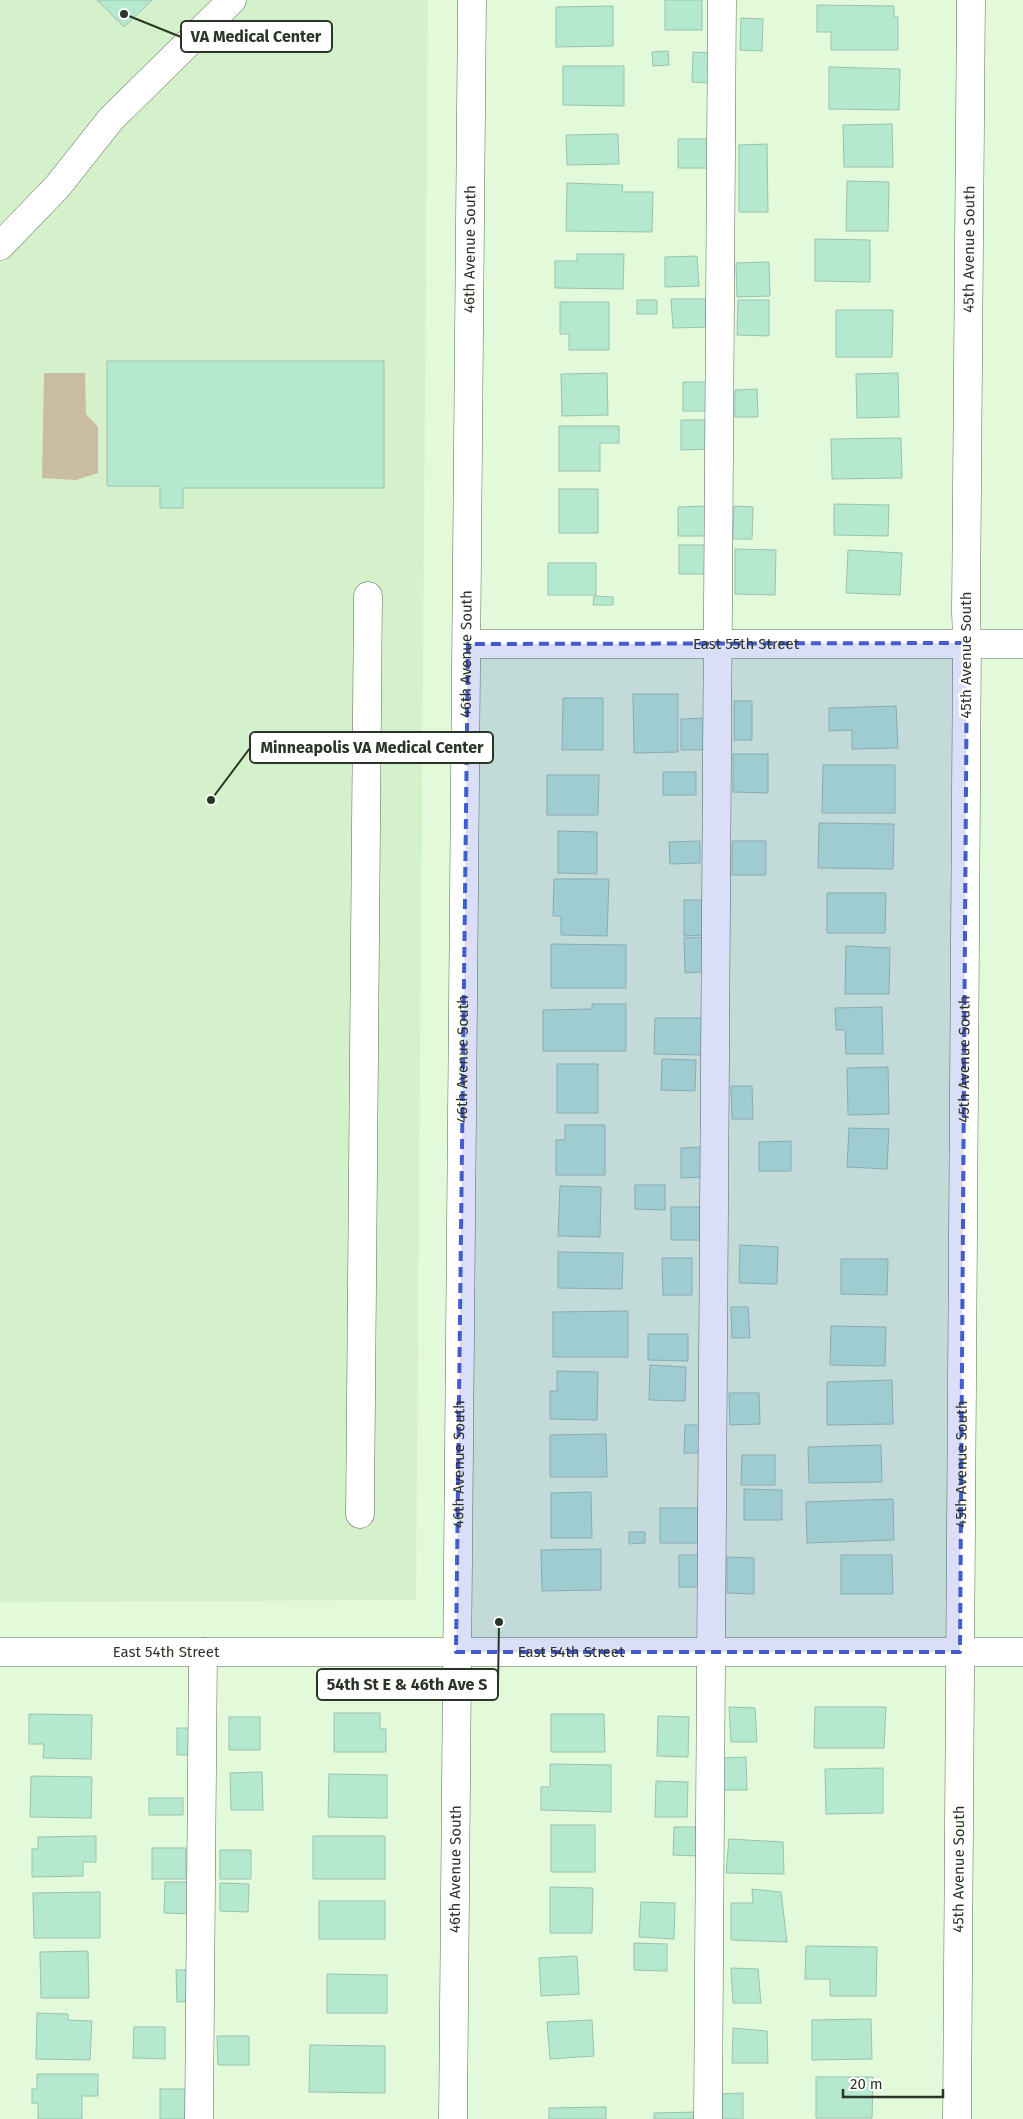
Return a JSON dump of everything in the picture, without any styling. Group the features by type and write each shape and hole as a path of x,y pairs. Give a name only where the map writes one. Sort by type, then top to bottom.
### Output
{"street":[{"path":"0,246 57,188 111,119 232,0"},
{"name":"46th Avenue South","path":"453,2119 456,1652 468,644 472,0"},
{"path":"708,2119 722,0"},
{"name":"45th Avenue South","path":"957,2119 966,611 972,0"},
{"path":"360,1514 368,596"},
{"name":"East 55th Street","path":"468,644 967,642 1023,644"},
{"name":"East 54th Street","path":"0,1652 1023,1652"},
{"path":"199,2119 203,1652"}],"highlighted area":[{"path":"967,643 960,1652 456,1652 468,644"}],"shaded area":[{"path":"0,0 428,0 416,1600 0,1602"},
{"path":"44,373 85,373 86,414 98,427 98,473 76,480 42,478"}],"building":[{"path":"97,0 152,0 124,27"},
{"path":"665,0 702,0 702,30 665,30"},
{"path":"817,5 894,6 894,17 898,17 898,50 831,50 831,32 817,32"},
{"path":"613,6 613,46 556,47 556,7"},
{"path":"741,18 763,19 762,51 740,50"},
{"path":"668,51 669,65 653,66 652,52"},
{"path":"693,52 711,53 710,83 692,82"},
{"path":"563,66 624,66 624,106 563,105"},
{"path":"829,67 900,69 899,110 829,109"},
{"path":"892,124 893,167 844,167 843,125"},
{"path":"618,134 619,164 567,165 566,135"},
{"path":"678,139 708,139 708,168 678,168"},
{"path":"767,144 768,212 739,212 739,145"},
{"path":"847,181 889,182 888,231 846,231"},
{"path":"567,183 623,185 622,192 653,192 652,232 566,231"},
{"path":"815,239 870,240 870,282 815,281"},
{"path":"577,254 624,254 623,289 555,288 555,261 577,261"},
{"path":"697,256 699,286 665,287 665,257"},
{"path":"769,262 770,296 737,297 736,263"},
{"path":"671,299 711,299 711,327 673,328"},
{"path":"637,300 657,300 657,314 637,314"},
{"path":"738,300 769,300 769,336 737,335"},
{"path":"560,302 609,302 609,350 569,350 569,334 560,334"},
{"path":"836,310 893,310 892,357 836,357"},
{"path":"107,361 384,361 384,488 183,488 183,508 160,508 160,486 107,486"},
{"path":"607,373 608,415 562,416 561,374"},
{"path":"898,373 899,417 857,418 856,374"},
{"path":"683,382 711,382 711,411 683,411"},
{"path":"757,389 758,417 735,417 735,390"},
{"path":"681,420 709,420 709,449 681,450"},
{"path":"559,426 619,426 619,443 600,443 600,471 559,471"},
{"path":"901,438 902,478 832,479 831,439"},
{"path":"559,489 598,489 598,533 559,533"},
{"path":"834,504 889,505 888,536 834,535"},
{"path":"706,506 707,536 678,536 678,507"},
{"path":"734,506 753,507 752,539 733,539"},
{"path":"679,545 707,545 707,574 679,574"},
{"path":"735,549 776,550 775,595 735,594"},
{"path":"848,550 902,553 900,595 846,593"},
{"path":"548,563 596,563 596,595 548,595"},
{"path":"594,596 613,597 613,605 593,605"},
{"path":"633,694 678,694 678,752 634,753"},
{"path":"563,698 603,698 603,750 562,750"},
{"path":"734,701 752,701 752,740 734,740"},
{"path":"896,706 898,748 852,749 852,730 829,731 829,708"},
{"path":"708,718 708,750 681,750 681,719"},
{"path":"733,754 768,754 768,793 733,792"},
{"path":"823,765 895,765 895,813 822,813"},
{"path":"663,772 696,772 696,795 663,795"},
{"path":"547,775 599,775 598,815 547,815"},
{"path":"819,823 894,824 893,869 818,868"},
{"path":"558,831 597,832 597,874 558,873"},
{"path":"700,841 700,863 670,864 669,842"},
{"path":"732,841 766,841 766,875 732,875"},
{"path":"554,879 609,879 607,936 561,935 561,916 553,916"},
{"path":"827,893 886,893 885,933 827,933"},
{"path":"684,900 705,900 706,935 684,936"},
{"path":"705,937 706,972 685,973 684,938"},
{"path":"551,944 626,945 626,988 551,988"},
{"path":"846,946 890,948 889,994 845,994"},
{"path":"592,1004 626,1004 626,1051 543,1051 543,1010 592,1009"},
{"path":"882,1007 883,1054 846,1054 845,1030 836,1030 835,1008"},
{"path":"655,1018 706,1018 706,1055 654,1054"},
{"path":"662,1059 696,1060 695,1091 661,1090"},
{"path":"557,1064 598,1064 598,1113 557,1113"},
{"path":"888,1067 889,1114 848,1115 847,1068"},
{"path":"731,1086 752,1086 753,1119 732,1119"},
{"path":"565,1125 605,1125 605,1175 556,1175 556,1140 565,1140"},
{"path":"849,1128 889,1129 887,1169 847,1167"},
{"path":"791,1141 791,1171 759,1171 759,1142"},
{"path":"703,1147 704,1177 681,1178 681,1148"},
{"path":"635,1185 665,1185 665,1210 635,1209"},
{"path":"560,1186 601,1187 600,1237 558,1236"},
{"path":"671,1207 703,1207 703,1240 671,1240"},
{"path":"740,1245 778,1247 777,1284 739,1283"},
{"path":"558,1252 623,1253 622,1289 558,1288"},
{"path":"662,1258 692,1258 692,1295 663,1295"},
{"path":"841,1259 888,1259 887,1295 841,1294"},
{"path":"731,1307 748,1307 750,1338 732,1338"},
{"path":"628,1311 628,1357 553,1357 553,1312"},
{"path":"831,1326 886,1327 885,1366 830,1365"},
{"path":"648,1334 688,1334 688,1361 648,1360"},
{"path":"650,1365 686,1367 685,1401 649,1400"},
{"path":"557,1371 598,1372 597,1420 550,1419 550,1391 557,1391"},
{"path":"892,1380 893,1424 827,1425 827,1382"},
{"path":"729,1393 759,1393 760,1424 730,1425"},
{"path":"685,1425 703,1425 703,1453 684,1453"},
{"path":"606,1434 607,1477 550,1477 550,1435"},
{"path":"881,1445 882,1482 809,1483 808,1447"},
{"path":"742,1455 775,1455 775,1485 741,1485"},
{"path":"744,1489 782,1490 782,1520 744,1520"},
{"path":"591,1492 592,1538 551,1538 551,1493"},
{"path":"893,1499 894,1540 807,1543 806,1502"},
{"path":"660,1508 701,1508 701,1543 660,1543"},
{"path":"629,1532 645,1532 645,1543 629,1544"},
{"path":"601,1549 601,1590 542,1591 541,1550"},
{"path":"679,1555 699,1555 699,1587 679,1587"},
{"path":"841,1555 892,1555 893,1594 841,1594"},
{"path":"727,1557 754,1558 754,1594 727,1593"},
{"path":"729,1707 755,1708 757,1742 731,1742"},
{"path":"815,1707 886,1707 884,1748 814,1748"},
{"path":"334,1713 380,1713 380,1729 386,1729 386,1752 334,1752"},
{"path":"29,1714 92,1715 91,1759 43,1758 44,1744 29,1744"},
{"path":"551,1714 604,1714 605,1752 551,1752"},
{"path":"658,1716 689,1717 688,1757 657,1756"},
{"path":"229,1717 260,1717 260,1750 229,1750"},
{"path":"177,1728 196,1728 195,1755 177,1755"},
{"path":"746,1757 747,1790 722,1790 724,1758"},
{"path":"550,1764 611,1765 611,1812 541,1810 541,1787 550,1787"},
{"path":"883,1768 883,1813 826,1814 825,1769"},
{"path":"262,1772 263,1810 231,1810 230,1773"},
{"path":"329,1774 387,1775 387,1818 328,1817"},
{"path":"31,1776 92,1777 91,1818 30,1817"},
{"path":"656,1781 688,1782 687,1817 655,1817"},
{"path":"149,1798 183,1798 183,1815 149,1815"},
{"path":"551,1825 595,1825 595,1872 551,1872"},
{"path":"674,1827 699,1827 699,1856 673,1855"},
{"path":"96,1836 96,1862 83,1862 83,1876 32,1877 32,1849 38,1849 38,1837"},
{"path":"313,1836 385,1836 385,1879 313,1879"},
{"path":"729,1839 783,1842 784,1874 726,1873"},
{"path":"152,1848 186,1848 186,1879 152,1879"},
{"path":"220,1850 251,1850 251,1879 220,1879"},
{"path":"165,1882 196,1882 196,1914 164,1913"},
{"path":"220,1883 249,1884 248,1912 220,1911"},
{"path":"550,1887 593,1888 592,1933 550,1933"},
{"path":"752,1889 781,1892 787,1942 731,1940 731,1903 753,1903"},
{"path":"100,1892 100,1938 34,1938 33,1893"},
{"path":"319,1901 385,1901 385,1939 319,1939"},
{"path":"641,1902 675,1903 674,1939 639,1937"},
{"path":"634,1943 667,1944 667,1971 634,1970"},
{"path":"806,1946 877,1947 876,1996 830,1996 830,1979 805,1979"},
{"path":"88,1951 89,1998 41,1998 40,1952"},
{"path":"577,1956 579,1994 541,1996 539,1958"},
{"path":"731,1968 758,1969 761,2003 733,2003"},
{"path":"176,1970 195,1970 195,2001 177,2002"},
{"path":"327,1974 387,1975 387,2013 327,2013"},
{"path":"37,2013 68,2014 68,2020 92,2021 90,2060 36,2059"},
{"path":"871,2019 872,2059 812,2060 812,2020"},
{"path":"592,2020 594,2056 550,2059 547,2022"},
{"path":"134,2027 165,2027 165,2059 133,2058"},
{"path":"733,2028 767,2031 768,2063 732,2063"},
{"path":"217,2036 249,2036 249,2065 218,2065"},
{"path":"310,2045 385,2046 385,2093 309,2092"},
{"path":"37,2074 98,2074 98,2096 82,2096 82,2119 38,2119 38,2103 32,2103 32,2089 37,2089"},
{"path":"816,2077 873,2077 872,2118 816,2118"},
{"path":"160,2089 192,2089 192,2119 160,2119"},
{"path":"743,2093 743,2119 720,2119 720,2094"},
{"path":"606,2107 606,2119 549,2119 549,2108"},
{"path":"696,2112 696,2119 654,2119 654,2113"}],"place":[{"name":"VA Medical Center","path":"124,14"},
{"name":"Minneapolis VA Medical Center","path":"211,800"},
{"name":"54th St E & 46th Ave S","path":"499,1622"}]}
